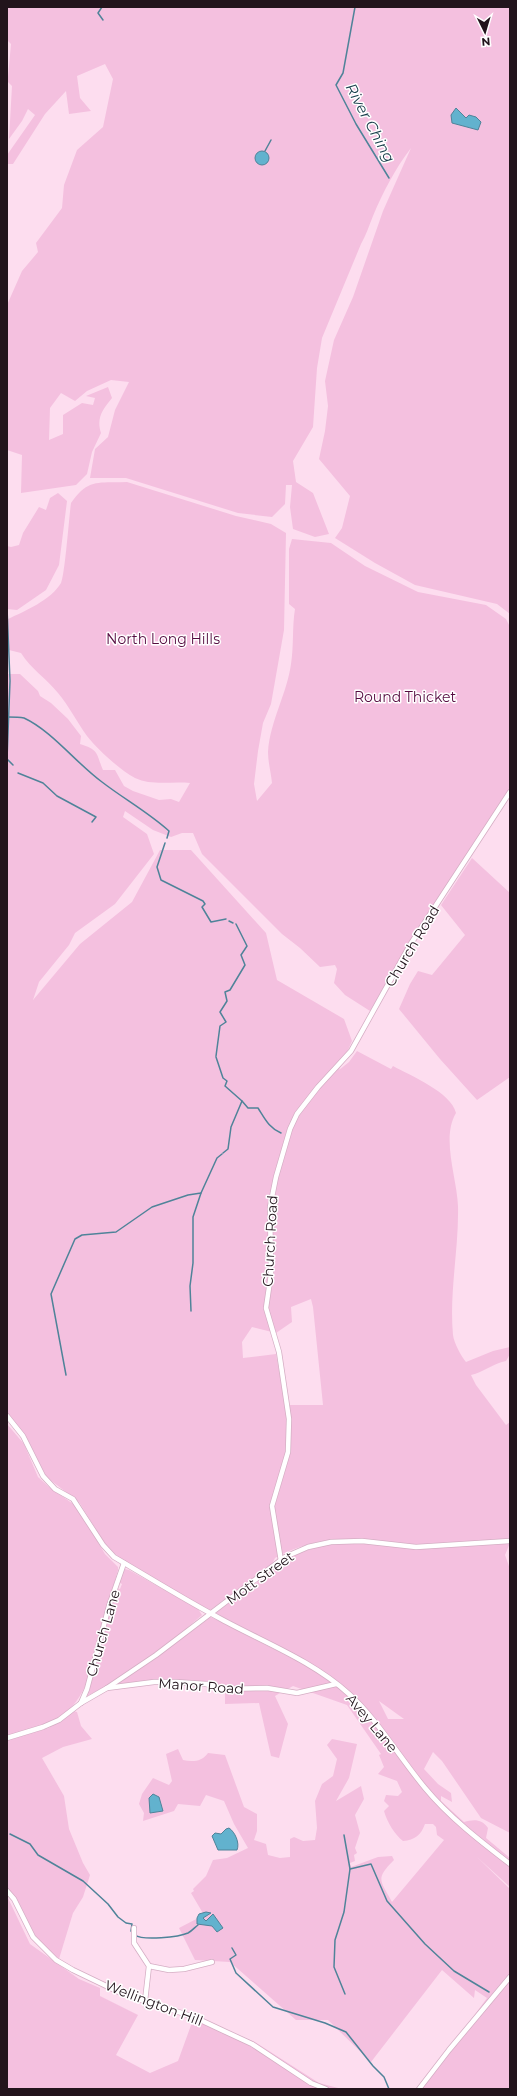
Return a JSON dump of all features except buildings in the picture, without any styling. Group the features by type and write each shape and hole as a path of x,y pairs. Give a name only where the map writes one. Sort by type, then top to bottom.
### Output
{"street":[{"name":"Church Road","path":"281,1561 272,1506 288,1452 289,1419 279,1352 266,1308 271,1274 270,1207 276,1177 290,1129 297,1114 318,1087 351,1051 410,945 510,792"},
{"name":"Avey Lane","path":"7,1416 22,1436 43,1476 55,1489 73,1499 84,1512 102,1545 114,1557 210,1613 304,1664 336,1684 363,1710 426,1789 465,1828 510,1864"},
{"name":"Mott Street","path":"107,1688 156,1655 281,1561 308,1547 331,1542 362,1541 416,1547 510,1541"},
{"name":"Church Lane","path":"81,1703 87,1689 109,1606 124,1563"},
{"name":"Manor Road","path":"7,1738 43,1727 59,1720 81,1703 107,1688 154,1682 176,1682 214,1685 222,1689 267,1688 297,1693 336,1684"},
{"name":"Wellington Hill","path":"7,1891 14,1899 34,1937 56,1960 108,1987 194,2017 252,2044 311,2083 326,2089"},
{"path":"134,1928 134,1943 149,1966 145,2001"},
{"path":"149,1966 169,1970 184,1969 212,1962"},
{"path":"420,2089 449,2050 510,1977"}],"green space":[{"path":"7,7 510,7 510,614 497,604 415,585 375,563 335,538 342,528 350,496 319,459 325,431 328,406 325,381 334,340 353,297 383,211 411,148 395,172 381,198 322,338 317,368 313,427 293,461 296,482 313,493 329,534 315,537 293,529 290,507 292,485 286,485 285,504 272,517 238,513 126,478 90,478 95,449 108,437 115,410 129,382 111,380 87,391 75,401 61,393 50,408 49,440 63,434 63,415 82,403 93,405 95,398 86,396 108,387 112,398 101,414 99,423 101,433 92,452 87,474 76,485 21,493 22,455 7,450 7,305 22,271 38,252 36,243 62,208 64,185 77,150 103,127 113,79 105,64 77,76 80,98 91,111 69,114 66,91 45,114 13,164 7,164 7,155 35,115 28,109 22,121 9,139 12,86 7,81 7,46 8,77 11,44 7,40","holes":["456,108 478,130 452,123"]},
{"path":"101,482 127,482 236,516 271,524 286,533 284,630 271,704 263,723 258,751 254,784 257,801 272,783 268,756 269,741 286,686 291,664 295,609 289,604 289,549 292,539 331,543 365,566 418,592 486,605 506,619 510,627 510,788 461,863 370,1011 345,995 334,983 337,969 335,965 320,967 300,948 282,934 202,854 193,833 182,833 171,837 153,830 125,811 123,817 147,834 154,854 115,904 75,933 69,945 39,982 33,1000 80,944 132,902 160,850 191,850 266,933 277,980 344,1019 352,1041 339,1070 349,1062 357,1051 391,1069 393,1066 429,1085 447,1098 453,1105 456,1113 450,1134 450,1146 457,1195 458,1222 452,1303 453,1335 458,1349 466,1362 493,1351 510,1347 510,1354 506,1361 471,1375 476,1385 506,1425 510,1422 510,1543 505,1555 510,1569 510,1833 481,1818 442,1761 433,1752 424,1769 438,1784 451,1793 452,1802 441,1796 441,1801 464,1822 474,1820 480,1821 486,1825 488,1828 486,1838 510,1858 510,1887 477,1857 510,1889 510,2089 420,2089 487,1998 475,1990 474,1998 442,1970 371,2062 328,2020 296,2020 230,1962 195,1960 179,1928 204,1915 191,1893 206,1876 213,1860 227,1858 248,1848 234,1824 224,1801 206,1795 200,1806 178,1804 174,1811 143,1821 144,1813 139,1804 142,1794 153,1778 169,1785 172,1781 166,1754 178,1749 183,1760 190,1761 200,1760 208,1753 225,1755 244,1807 257,1814 257,1831 254,1840 266,1844 268,1855 280,1858 290,1857 290,1839 294,1837 303,1841 315,1840 317,1828 315,1801 322,1784 333,1776 337,1759 327,1745 332,1739 357,1744 349,1778 336,1801 361,1786 364,1799 355,1815 360,1833 355,1848 357,1853 354,1855 355,1861 350,1863 351,1867 378,1857 392,1856 394,1860 384,1871 381,1880 392,1902 444,1840 437,1835 436,1827 433,1824 425,1824 422,1831 417,1836 403,1841 394,1832 385,1815 384,1811 389,1806 384,1801 386,1795 398,1796 402,1792 397,1781 378,1774 384,1767 379,1755 381,1754 347,1705 293,1686 286,1690 225,1687 195,1681 113,1687 211,1617 295,1660 291,1653 217,1614 217,1612 277,1568 275,1566 283,1561 309,1550 345,1540 328,1540 309,1544 282,1554 275,1558 272,1564 209,1611 120,1558 107,1547 79,1502 45,1476 28,1443 7,1417 7,674 20,674 38,691 40,696 51,703 68,719 81,736 80,744 91,748 96,753 103,770 115,770 124,786 133,791 159,800 171,799 179,802 190,783 155,783 135,778 103,753 87,736 62,698 29,664 21,653 9,650 7,668 7,613 8,619 30,609 51,595 61,583 71,503 77,495 83,489","holes":["311,1299 323,1405 285,1405 276,1354 243,1358 242,1342 252,1327 276,1333 292,1322 291,1307","379,1701 404,1719 388,1719"]},
{"path":"58,493 67,501 59,565 46,590 17,610 7,609 7,546 11,547 19,545 23,533 39,507 46,510 50,498"},
{"path":"472,858 510,893 510,1077 477,1100 440,1059 399,1009 410,984 418,971 432,975 465,935 441,905"},
{"path":"7,1424 24,1444 38,1477 49,1487 76,1506 105,1554 118,1567 118,1570 86,1684 79,1697 72,1707 63,1715 54,1720 33,1729 7,1736"},
{"path":"125,1569 198,1609 202,1615 167,1645 112,1683 85,1697 116,1588 120,1589 122,1584 118,1582"},
{"path":"272,1690 280,1693 275,1696 288,1724 279,1758 271,1756 259,1703 225,1704 225,1691"},
{"path":"73,1711 77,1712 81,1726 92,1739 63,1747 42,1758 64,1796 69,1829 83,1863 90,1875 83,1897 73,1913 59,1959 34,1936 12,1894 7,1889 7,1740 49,1728"},
{"path":"7,1896 30,1944 79,1979 100,1988 100,1996 138,2015 116,2055 150,2073 178,2061 194,2017 255,2042 319,2083 342,2089 7,2089"}],"water":[{"path":"456,108 466,118 469,115 476,117 481,122 478,130 452,123 451,115"},
{"path":"262,151 267,153 269,158 267,163 262,165 257,163 255,158 257,153"},
{"path":"153,1794 159,1797 163,1811 150,1813 149,1798"},
{"path":"229,1828 236,1838 238,1844 237,1850 218,1850 212,1836 215,1833 221,1834"},
{"path":"206,1912 211,1913 203,1918 206,1921 213,1914 223,1928 217,1932 212,1926 197,1924 199,1914"}],"waterway":[{"path":"102,7 98,13 103,20"},
{"name":"River Ching","path":"355,7 343,73 336,85 356,124 389,178"},
{"path":"265,151 271,140"},
{"path":"7,608 10,681 7,759 13,765"},
{"path":"8,717 24,718 44,731 92,774 169,831 167,838"},
{"path":"18,773 43,783 57,796 96,817 92,822"},
{"path":"165,843 157,867 161,880 203,901 205,904 202,907 211,922 226,919"},
{"path":"229,921 233,923"},
{"path":"216,1056 220,1026 226,1022 220,1012 227,1001 225,992 230,990 245,965 241,955 247,946 236,924"},
{"path":"216,1057 223,1078 227,1081 225,1086 242,1101 231,1127 228,1149 223,1153"},
{"path":"242,1101 248,1108 258,1108 270,1126 281,1133"},
{"path":"66,1375 51,1294 75,1239 82,1235 116,1232 152,1207 188,1195 201,1193 217,1158 222,1154"},
{"path":"191,1311 190,1286 193,1263 193,1217 201,1193"},
{"path":"10,1834 30,1844 38,1855 83,1881 108,1904 118,1917 126,1923 132,1924 131,1931 133,1932"},
{"path":"344,1835 350,1869 344,1912 335,1940 334,1967 345,1994"},
{"path":"350,1869 371,1864 387,1901 425,1944 454,1971 489,1992"},
{"path":"135,1935 145,1938 177,1936 188,1933 198,1925"},
{"path":"232,1948 236,1955 230,1959 236,1973 273,2007 325,2023 346,2032 373,2066 384,2077 389,2089"}],"park label":[{"name":"North Long Hills","path":"163,639"},
{"name":"Round Thicket","path":"405,697"}]}
